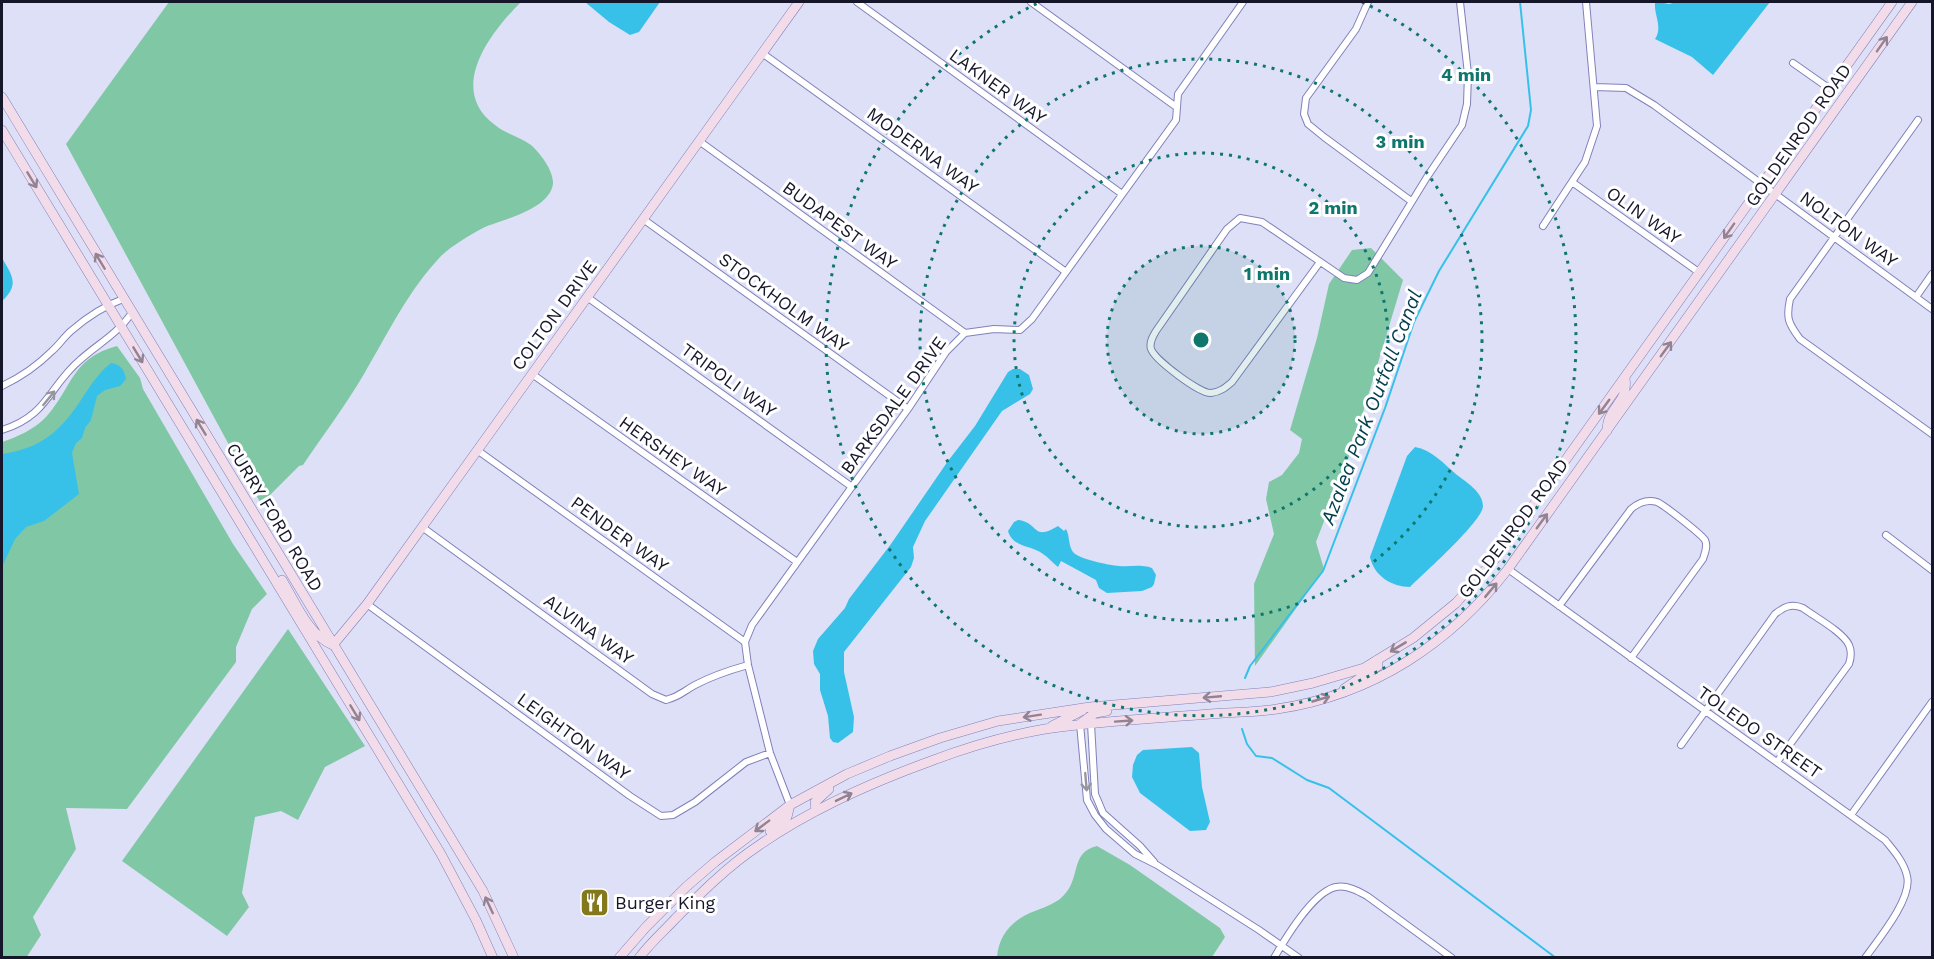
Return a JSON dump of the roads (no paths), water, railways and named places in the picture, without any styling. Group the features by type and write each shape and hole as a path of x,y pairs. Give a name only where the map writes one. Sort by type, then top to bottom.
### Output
{"main road":[{"name":"COLTON DRIVE","path":"333,645 367,604 799,2"},
{"name":"GOLDENROD ROAD","path":"619,957 686,886 790,805 847,774 900,752 998,721 1090,707 1270,692 1313,683 1364,668 1413,638 1456,603 1495,559 1892,2"},
{"name":"GOLDENROD ROAD","path":"639,957 713,882 757,846 816,811 884,778 1005,737 1045,729 1080,724 1277,709 1320,700 1368,683 1426,649 1473,610 1508,569 1912,2"},
{"name":"CURRY FORD ROAD","path":"2,98 483,891 514,957"},
{"name":"CURRY FORD ROAD","path":"2,130 441,854 493,957"},
{"path":"1607,431 1607,420 1624,395 1625,378"},
{"path":"221,491 235,504 315,634 323,641 333,645"},
{"path":"1340,693 1355,680 1368,675 1378,666 1377,660"},
{"path":"325,663 338,664 410,781 424,794"},
{"path":"1080,724 1095,713 1118,710 1126,705"},
{"path":"1045,729 1090,707"},
{"path":"816,811 815,802 847,774"},
{"path":"757,846 787,817 790,805"}],"street":[{"name":"LAKNER WAY","path":"857,2 1122,194"},
{"path":"1031,2 1175,106"},
{"name":"BARKSDALE DRIVE","path":"745,642 752,626 908,409 946,352 964,333 994,329 1020,330 1032,319 1176,120 1175,106 1178,94 1243,2"},
{"path":"1368,2 1356,28 1306,98 1304,114 1308,124 1324,137 1412,201"},
{"path":"1320,262 1232,382 1222,391 1209,393 1199,390 1159,360 1151,349 1151,339 1156,331 1227,229 1240,218 1262,222 1344,278 1357,280 1368,273 1462,125 1467,104 1468,74 1460,2"},
{"path":"1543,226 1585,162 1597,126 1586,2"},
{"name":"MODERNA WAY","path":"762,53 1066,272"},
{"path":"1793,63 1830,89"},
{"name":"NOLTON WAY","path":"1594,87 1626,88 1654,105 1932,309"},
{"path":"1918,120 1790,299 1787,315 1791,327 1800,339 1932,434"},
{"name":"BUDAPEST WAY","path":"699,141 964,333"},
{"name":"OLIN WAY","path":"1572,182 1700,273"},
{"name":"STOCKHOLM WAY","path":"643,219 908,409"},
{"path":"1916,297 1932,274"},
{"name":"TRIPOLI WAY","path":"587,297 852,487"},
{"path":"2,386 34,366 78,325 107,305 123,299"},
{"path":"2,422 3,429 25,420 42,407 80,360 121,328 132,313"},
{"name":"HERSHEY WAY","path":"532,374 797,562"},
{"name":"PENDER WAY","path":"477,450 745,642"},
{"path":"1559,606 1631,509 1638,503 1658,502 1698,533 1704,540 1706,548 1703,559 1631,658"},
{"name":"ALVINA WAY","path":"422,527 652,694 666,700 681,696 694,686 724,672 748,665"},
{"path":"1886,535 1932,570"},
{"name":"TOLEDO STREET","path":"1508,569 1885,840 1898,856 1908,877 1904,898 1891,922 1865,957"},
{"name":"LEIGHTON WAY","path":"367,604 630,796 661,816 674,815 695,802 746,762 770,753"},
{"path":"1681,745 1774,614 1785,607 1796,605 1843,637 1849,645 1852,656 1849,664 1777,762"},
{"path":"745,642 748,665 770,753 790,805"},
{"path":"1851,815 1932,702"},
{"path":"1080,724 1087,800 1106,829 1135,854 1157,865 1299,957"},
{"path":"1091,724 1095,794 1103,813 1140,846 1157,865"},
{"path":"1274,957 1321,894 1335,887 1352,888 1367,896 1452,957"}],"water":[{"path":"585,2 660,2 639,32 630,35 609,22"},
{"path":"1677,2 1770,2 1713,75 1692,57 1655,39 1658,26 1655,3 1669,4"},
{"path":"2,258 11,275 13,285 2,301"},
{"path":"111,363 120,366 126,379 120,386 105,390 97,396 91,420 72,453 79,494 44,521 26,527 15,539 2,567 2,454 24,449 43,440 67,419 100,373"},
{"path":"1020,369 1029,375 1033,389 1030,394 1002,411 925,521 913,547 914,558 911,567 844,652 844,672 854,717 853,732 838,743 833,742 830,738 828,716 820,690 820,674 814,664 813,651 818,639 845,608 849,599 975,426 1008,372"},
{"path":"1415,447 1432,454 1469,484 1480,496 1483,506 1463,535 1410,587 1390,583 1375,570 1370,557 1407,456"},
{"path":"1018,520 1025,521 1039,532 1058,526 1064,531 1066,529 1073,552 1087,559 1114,565 1152,568 1156,575 1154,584 1142,591 1107,593 1099,588 1096,580 1061,561 1058,567 1038,551 1014,540 1008,531"},
{"path":"1192,747 1199,753 1202,787 1210,822 1206,830 1190,831 1140,793 1132,777 1137,755 1143,750"}],"waterway":[{"name":"Azalea Park Outfall Canal","path":"1245,678 1250,666 1323,571 1385,408 1414,322 1439,271 1528,126 1531,110 1520,2"},
{"name":"Azalea Park Outfall Canal","path":"1242,729 1247,744 1256,756 1272,758 1307,780 1329,788 1556,958"}],"place":[{"name":"Burger King","path":"594,902"}]}
